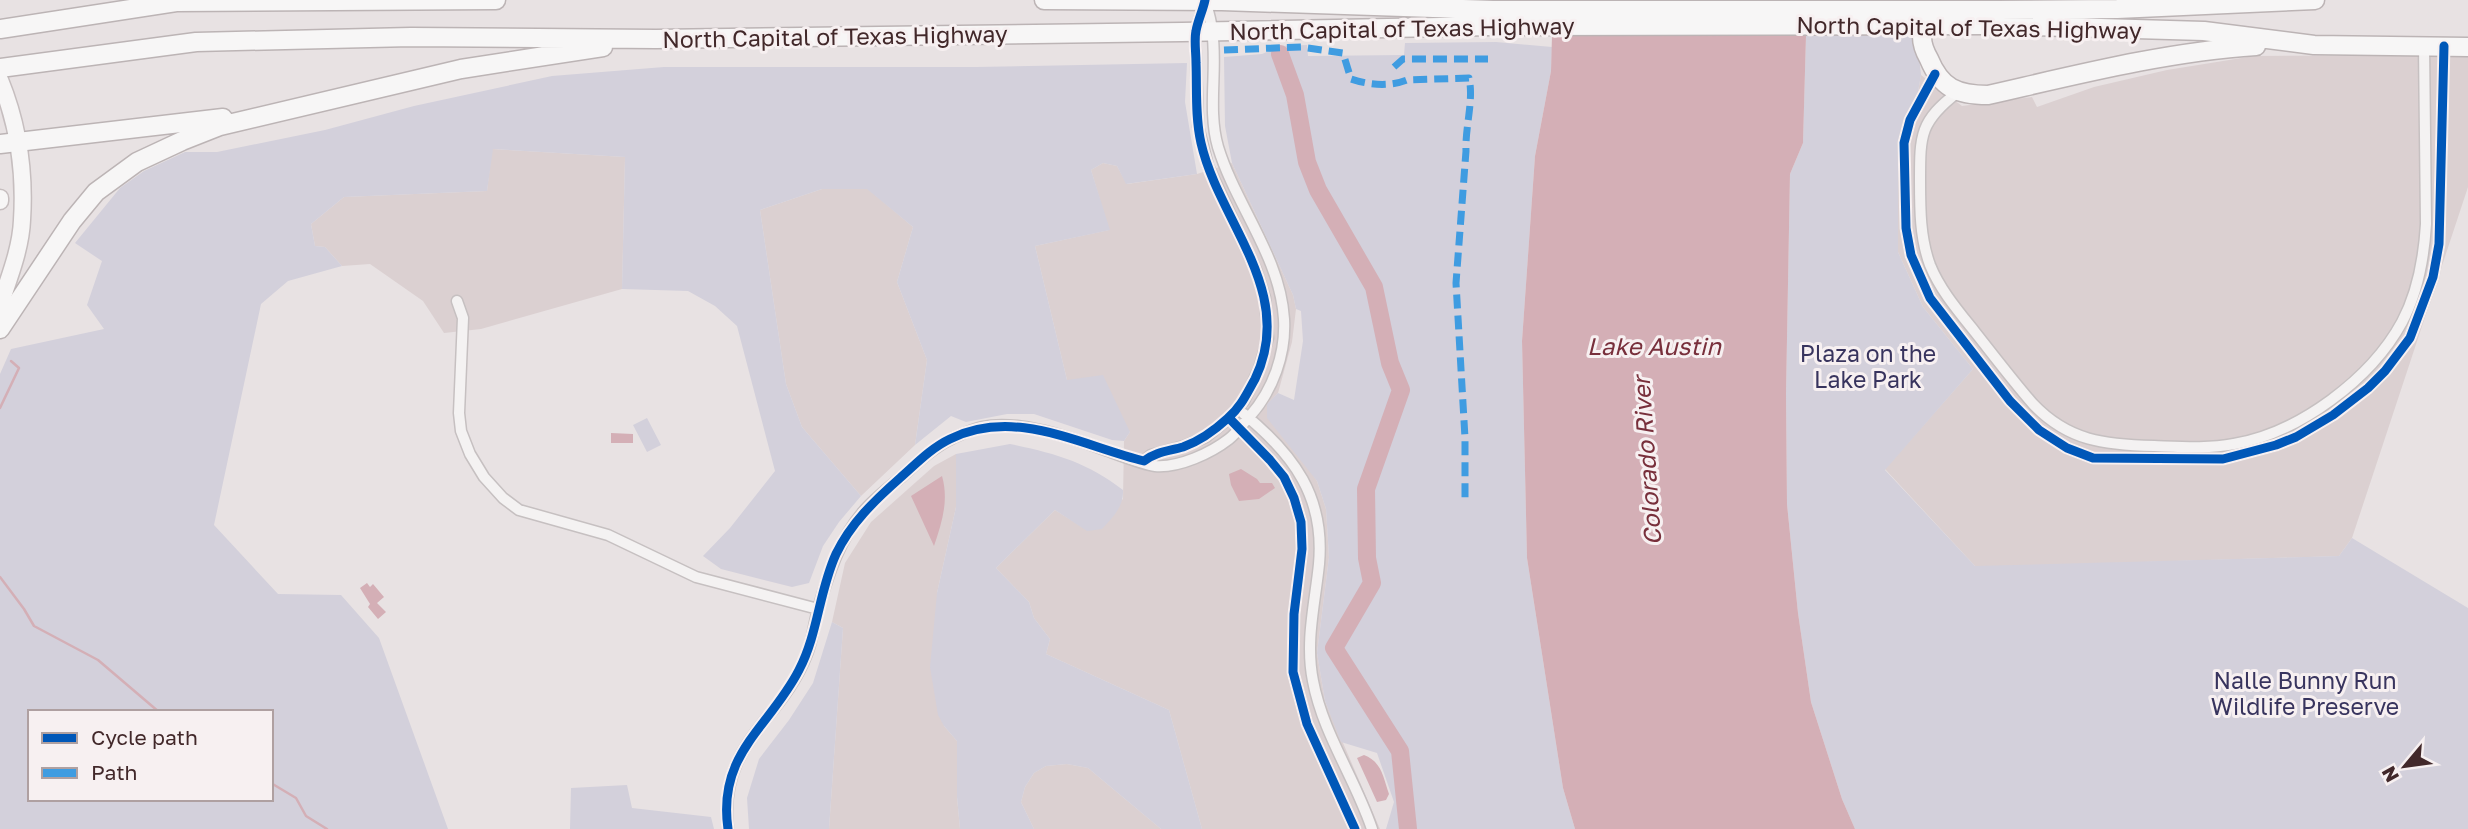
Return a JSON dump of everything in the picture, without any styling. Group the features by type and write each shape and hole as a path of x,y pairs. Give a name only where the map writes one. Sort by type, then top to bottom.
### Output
{"highway":[{"path":"0,29 176,2 496,0"},
{"name":"North Capital of Texas Highway","path":"1044,0 1205,0 1493,18"},
{"name":"North Capital of Texas Highway","path":"1998,18 2117,9 2315,0"},
{"name":"North Capital of Texas Highway","path":"0,68 196,42 411,37 656,39 1204,32 1493,18 1998,18 2204,31 2294,43 2468,47"},
{"path":"1922,37 1922,45 1935,74 1945,85 1972,95 1988,95 2133,63 2222,48 2294,43"},
{"path":"0,329 72,221 96,192 122,172 182,141 220,126 461,69 656,39"},
{"path":"0,144 289,110"}],"main road":[{"path":"0,80 8,99 18,142 22,221 12,271 0,305"}],"street":[{"path":"1144,461 1152,455 1184,446 1206,436 1229,418 1244,401 1259,369 1268,338 1265,298 1256,271 1208,166 1201,144 1198,126 1205,0"},
{"path":"728,829 729,785 742,751 755,730 791,687 808,653 818,609 835,556 864,510 921,459 950,439 982,427 1002,425 1024,427 1144,461 1153,466 1184,461 1210,451 1230,438 1268,393 1277,372 1282,347 1284,322 1281,296 1271,264 1218,145 1204,32 1205,0"},
{"path":"1958,92 1933,114 1923,131 1920,158 1920,217 1923,241 1931,267 1941,285 2021,391 2046,418 2068,431 2093,441 2116,445 2225,446 2263,436 2313,412 2358,378 2403,321 2424,252 2424,46"},
{"path":"1935,74 1906,131 1908,241 1916,269 1930,298 2010,401 2039,430 2078,453 2093,458 2223,459 2276,446 2317,426 2368,388 2399,354 2414,329 2433,277 2441,225 2444,46"},
{"path":"2426,224 2441,225"},
{"path":"1256,271 1271,264"},
{"path":"457,301 463,318 459,412 461,431 470,454 484,477 503,498 519,510 607,535 696,577 818,609"},
{"path":"2358,378 2368,388"},
{"path":"2010,401 2021,391"},
{"path":"1238,408 1292,460 1309,491 1320,539 1309,654 1312,680 1327,730 1372,829"},
{"path":"1229,418 1284,477 1294,498 1301,522 1302,549 1294,614 1293,672 1307,724 1355,829"},
{"path":"2184,459 2186,447"}],"shaded area":[{"path":"2254,56 2468,56 2468,187 2352,538 2339,556 1975,566 1885,469 1973,369 1923,307 1898,252 1898,149 1905,119 1918,92 1921,75 1962,106 2032,97 2037,107 2094,87 2167,70"},
{"path":"492,149 625,157 622,289 481,329 444,333 423,301 370,264 342,266 325,247 315,246 311,224 344,197 487,191"},
{"path":"1103,163 1117,166 1127,184 1197,174 1232,163 1293,295 1296,309 1292,342 1278,393 1267,405 1317,481 1326,509 1329,557 1317,653 1325,701 1380,829 1202,829 1169,710 1046,654 1050,639 1034,618 1029,602 996,568 1055,510 1087,530 1123,499 1124,441 1130,432 1067,380 1035,246 1109,230 1091,170"},
{"path":"822,189 868,189 913,227 897,282 927,360 915,445 861,496 802,427 786,384 760,210"},
{"path":"956,454 956,507 937,593 944,726 957,741 960,829 829,829 843,628 832,622 845,563 871,522 934,466"},
{"path":"1067,764 1088,768 1161,829 1034,829 1021,802 1025,787 1034,773 1046,766"}],"green space":[{"name":"Nalle Bunny Run Wildlife Preserve","path":"1807,0 1913,0 1921,75 1918,92 1905,119 1898,149 1898,252 1923,307 1973,369 1885,470 1975,566 2339,556 2352,538 2468,608 2468,829 1855,829 1842,799 1811,702 1798,613 1787,504 1790,174 1803,143"},
{"path":"1496,42 1552,47 1551,71 1535,156 1522,341 1527,558 1563,788 1575,829 1386,829 1394,802 1377,753 1341,742 1325,701 1317,653 1329,557 1326,509 1317,481 1267,418 1267,404 1278,393 1294,400 1303,341 1301,311 1296,309 1293,295 1232,163 1225,126 1224,57 1262,54 1281,46 1307,45 1308,56 1404,55 1405,43"},
{"path":"1187,63 1185,102 1197,174 1126,184 1117,166 1103,163 1091,170 1110,230 1035,246 1067,380 1103,375 1130,432 1124,441 1112,440 1034,414 1007,414 966,422 951,416 915,445 927,360 897,282 913,227 867,189 822,189 760,210 786,384 802,427 861,496 823,546 809,583 792,587 721,569 703,556 730,528 775,471 737,326 715,306 688,291 622,289 625,157 493,149 487,191 344,197 311,224 315,246 325,247 342,266 288,281 261,304 214,525 278,594 341,595 379,638 448,829 0,829 0,374 11,349 104,329 87,305 102,261 75,243 120,188 144,171 185,152 217,152 325,130 414,106 552,76 664,67 976,67"},
{"path":"647,418 661,445 647,452 633,425"},
{"path":"1010,444 1070,460 1096,472 1123,490 1119,507 1102,529 1087,531 1055,510 996,568 1029,602 1034,618 1050,639 1046,654 1169,710 1202,829 1161,829 1088,768 1067,764 1046,766 1034,773 1025,787 1021,802 1034,829 960,829 957,741 938,715 930,667 937,593 956,507 956,454"},
{"path":"832,622 843,628 829,829 749,829 747,798 759,759 813,683"},
{"path":"627,785 632,808 711,817 714,829 570,829 571,788"}],"water":[{"name":"Lake Austin","path":"1553,0 1807,0 1803,143 1790,174 1787,504 1798,613 1811,702 1842,799 1855,829 1575,829 1563,788 1527,558 1522,341 1535,156 1551,71"},
{"path":"611,433 633,434 633,443 611,443"},
{"path":"1241,469 1260,483 1272,483 1275,488 1259,499 1239,501 1229,474"},
{"path":"942,476 945,503 934,546 911,496"},
{"path":"367,583 370,587 373,584 384,597 377,603 386,612 378,619 368,607 370,604 360,588"},
{"path":"1364,755 1375,762 1381,771 1389,794 1386,800 1377,802 1357,758"}],"waterway":[{"path":"1280,54 1295,95 1307,162 1318,190 1374,287 1390,363 1401,390 1366,489 1367,558 1372,583 1334,648 1400,751 1408,829"},
{"path":"0,408 19,368 11,361"},
{"path":"0,577 34,626 98,660 157,710"},
{"path":"273,784 296,798 306,816 327,829"}],"marked path":[{"path":"1224,50 1301,47 1343,53 1351,79 1372,84 1469,78 1470,104 1456,283 1465,438 1465,501"},
{"path":"1394,67 1403,59 1488,59"}],"cycle path":[{"path":"728,829 730,780 748,742 799,670 836,554 864,513 924,457 950,439 974,430 999,427 1047,432 1144,461 1157,454 1189,445 1207,435 1233,414 1246,395 1255,379 1265,347 1267,317 1261,287 1210,172 1199,133 1195,38 1205,0"},
{"path":"1935,74 1910,120 1904,143 1906,228 1911,255 1930,298 2010,401 2039,430 2067,448 2093,458 2223,459 2276,445 2296,437 2333,415 2368,388 2410,338 2433,277 2439,244 2444,46"},
{"path":"1229,418 1284,477 1294,498 1301,522 1302,549 1294,614 1293,672 1307,724 1355,829"}],"park label":[{"name":"Plaza on the Lake Park","path":"1868,366"}],"water label":[{"name":"Colorado River","path":"1646,461"}]}
